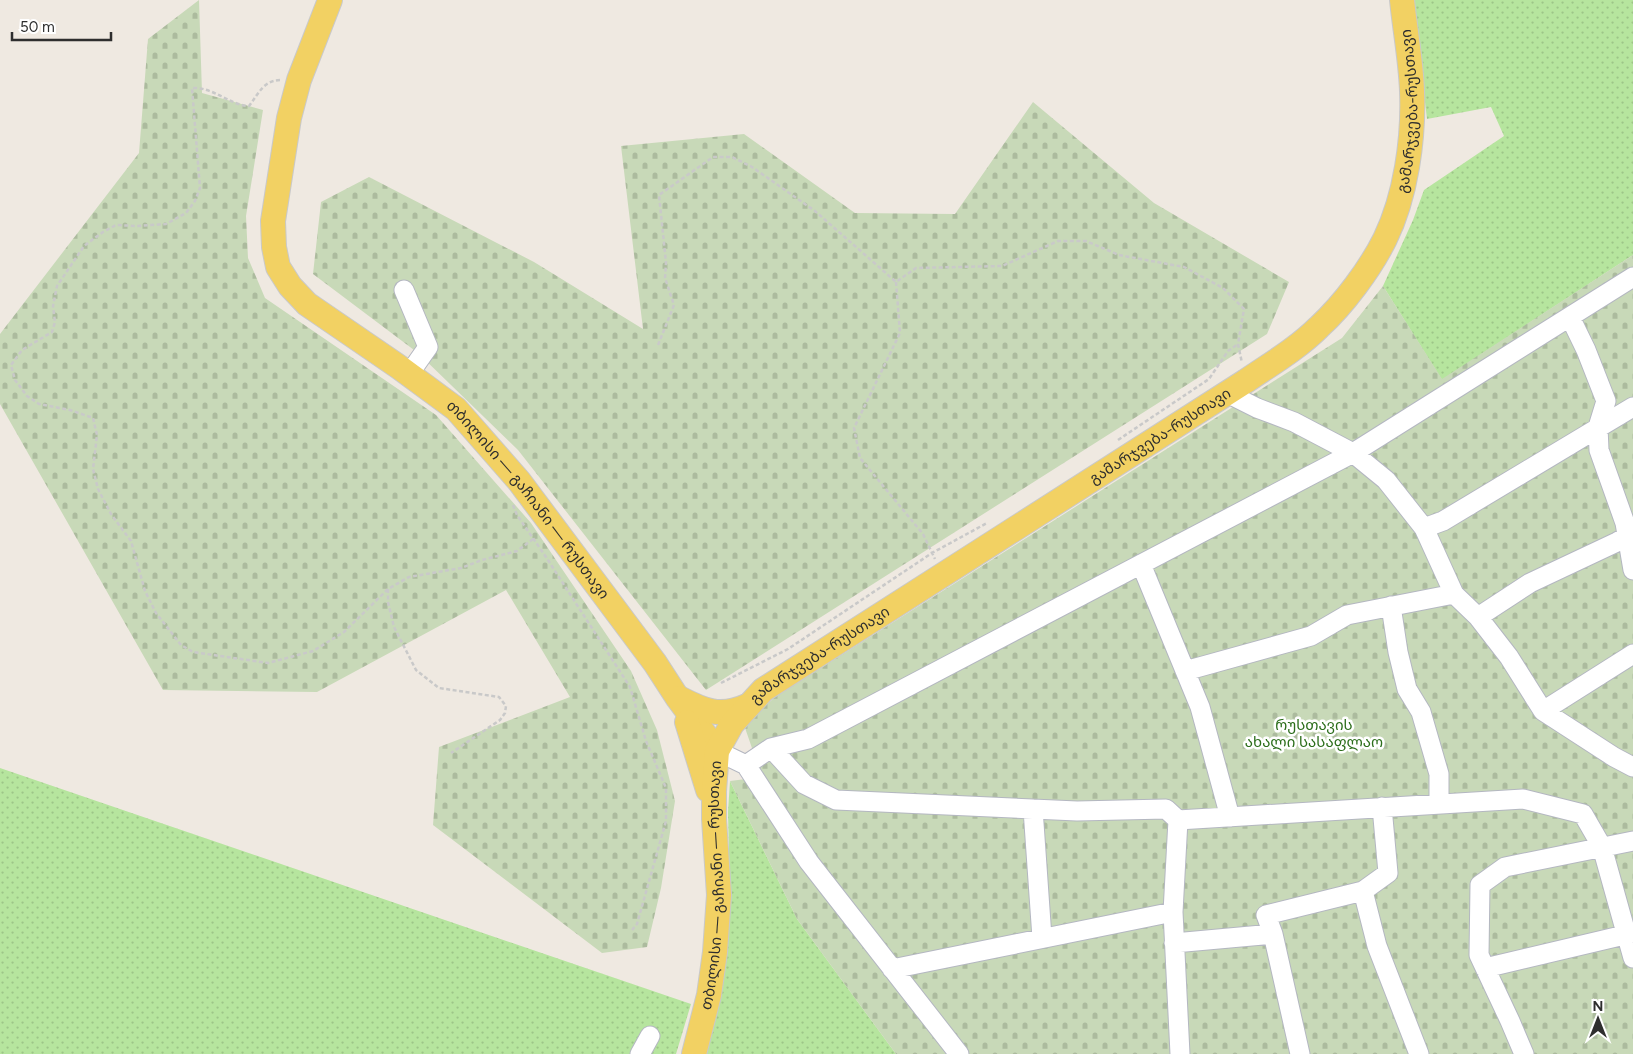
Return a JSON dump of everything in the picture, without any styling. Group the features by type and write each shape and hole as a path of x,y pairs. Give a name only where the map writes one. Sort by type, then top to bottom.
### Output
{"main road":[{"name":"თბილისი — გაჩიანი — რუსთავი","path":"330,0 298,80 289,118 273,221 274,246 278,267 290,286 307,304 409,374 456,409 519,481 655,663 677,697 717,751 714,819 720,895 716,952 709,996 694,1054"},
{"name":"გამარჯვება-რუსთავი","path":"717,751 732,724 763,690 1237,387 1286,354 1318,328 1341,304 1385,239 1397,206 1410,154 1412,91 1402,0"},
{"path":"677,697 701,710 715,712 736,710 747,706"},
{"path":"677,697 691,733 705,779 714,819"}],"street":[{"path":"746,765 770,748 808,739 1353,453 1633,277"},
{"path":"404,290 428,346 409,374"},
{"path":"1570,317 1586,350 1606,401 1598,427 1599,450 1630,534 1633,570"},
{"path":"1237,387 1257,408 1294,422 1353,453 1386,480 1424,528 1454,594 1478,617 1509,657 1543,711 1632,765"},
{"path":"1424,528 1443,521 1633,407"},
{"path":"1478,617 1530,583 1630,534"},
{"path":"1141,564 1200,707 1230,817"},
{"path":"1185,671 1311,636 1347,615 1454,594"},
{"path":"1391,606 1398,652 1407,689 1421,712 1439,774 1439,804"},
{"path":"1543,711 1633,654"},
{"path":"770,748 804,784 836,800 1077,811 1166,809 1178,820 1523,798 1583,814 1602,847 1630,934 1633,958"},
{"path":"717,751 746,765 809,862 959,1054"},
{"path":"1300,1054 1266,915 1363,892 1388,873 1382,807"},
{"path":"1033,809 1042,938"},
{"path":"1178,820 1173,912 1180,1054"},
{"path":"1524,1054 1479,955 1480,885 1505,867 1633,840"},
{"path":"1363,892 1377,946 1419,1054"},
{"path":"892,969 1173,912"},
{"path":"1174,944 1272,934"},
{"path":"1485,968 1630,934"},
{"path":"640,1054 650,1036"}],"path":[{"path":"298,80 269,81 249,106 241,106 203,87 192,88 200,188 196,201 186,213 166,224 116,225 84,246 57,286 53,306 55,322 52,332 22,350 11,365 14,380 27,396 38,404 70,410 93,418 97,435 93,469 98,489 112,514 131,541 144,591 156,613 181,646 193,652 268,663 313,651 344,632 388,589 408,576 461,568 482,560 517,551 533,539"},
{"path":"658,345 674,305 665,278 666,263 659,194 713,157 732,157 752,168 815,211 896,282 900,333 854,428 860,458 923,534 943,574"},
{"path":"896,282 916,268 1002,266 1058,241 1086,241 1119,255 1184,267 1223,288 1244,309 1238,344 1237,387"},
{"path":"1111,444 1209,379 1228,351 1238,344"},
{"path":"512,500 516,515 630,687 646,741 666,788 666,821 637,924 632,930"},
{"path":"721,683 788,649 932,553 989,522"},
{"path":"388,589 388,602 394,627 416,670 439,688 499,697 506,706 505,713 500,720 450,753"}],"green space":[{"path":"199,0 202,93 263,110 246,216 248,258 265,298 436,415 531,523 631,671 657,730 675,801 661,888 647,947 602,953 433,825 439,747 570,697 506,590 317,692 163,690 0,404 0,334 139,153 148,39"},
{"path":"1413,0 1633,0 1633,255 1442,380 1383,286 1413,220 1424,190 1504,136 1491,107 1427,119"},
{"path":"1033,102 1154,203 1289,282 1267,334 706,690 518,450 418,353 313,274 321,202 369,177 534,262 643,329 621,146 744,134 855,213 955,214"},
{"name":"რუსთავის ახალი სასაფლაო","path":"1633,255 1633,1054 896,1054 797,919 730,781 762,777 744,725 775,697 1342,338 1383,286 1442,379"},
{"path":"0,768 691,1004 676,1054 0,1054"},
{"path":"730,781 797,919 896,1054 704,1054 730,896 728,812"}]}
